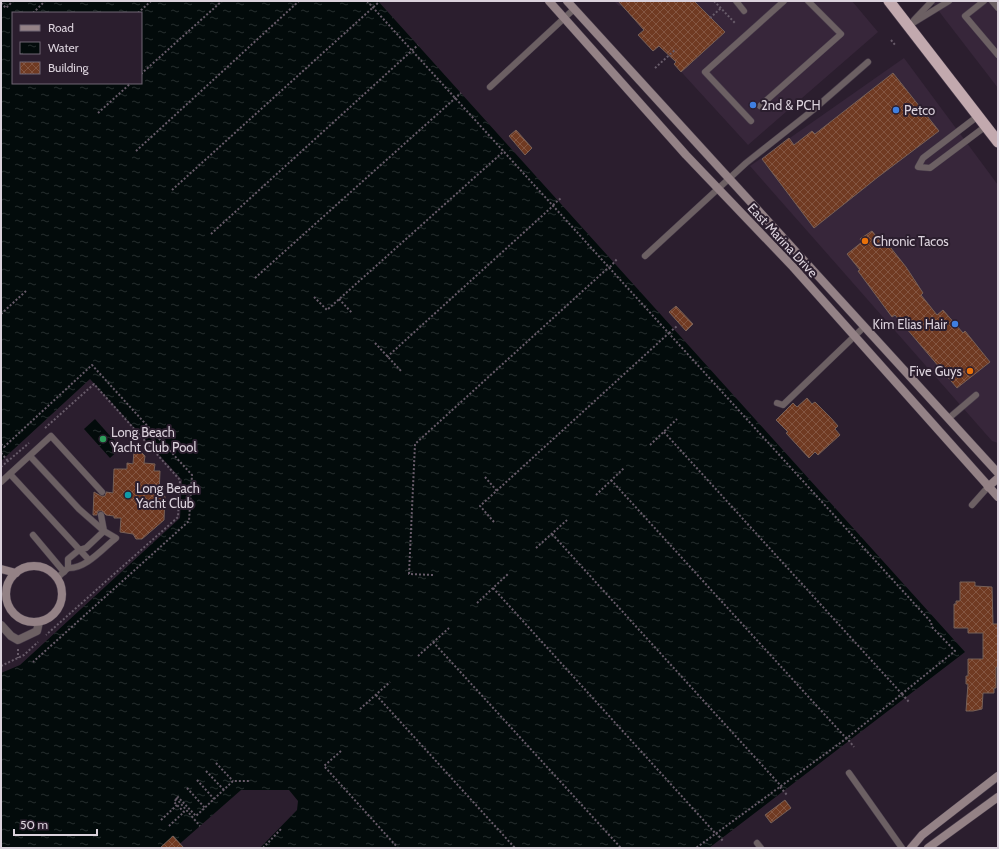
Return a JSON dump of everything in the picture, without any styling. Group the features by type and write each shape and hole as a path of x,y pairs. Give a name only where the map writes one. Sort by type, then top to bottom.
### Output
{"highway":[{"path":"889,1 998,142"}],"main road":[{"name":"East Marina Drive","path":"549,1 686,155 793,267 998,497"},
{"name":"East Marina Drive","path":"567,1 998,473"},
{"path":"988,486 998,478"},
{"path":"36,567 49,571 57,578 62,592 60,605 52,616 39,622 28,622 18,618 11,611 4,598 7,587 16,573 26,568 36,567"},
{"path":"1,569 16,573"},
{"path":"911,848 922,834 998,776"},
{"path":"928,848 998,797"}],"street":[{"path":"1,625 11,636 18,640 37,631 39,622"}],"lane":[{"path":"736,1 744,11"},
{"path":"751,121 705,72 784,1"},
{"path":"760,106 841,34 808,1"},
{"path":"908,26 932,1"},
{"path":"908,26 949,1"},
{"path":"984,1 965,16 998,55"},
{"path":"992,1 998,8"},
{"path":"490,87 574,9"},
{"path":"644,256 718,187 813,110 868,62"},
{"path":"978,116 923,158 918,167 930,168 986,126"},
{"path":"777,403 783,405 864,327"},
{"path":"949,418 976,395"},
{"path":"1,482 51,436 102,492"},
{"path":"30,456 79,509 104,531 116,538 89,560 76,568 66,570 57,578"},
{"path":"10,474 89,560"},
{"path":"972,505 988,486"},
{"path":"101,515 104,531"},
{"path":"66,570 68,559 79,550 86,548 104,531"},
{"path":"33,535 66,570"},
{"path":"850,773 902,848"}],"path":[{"path":"1,4 6,8 13,1"},
{"path":"34,12 45,1"},
{"path":"139,12 151,1"},
{"path":"142,73 222,1"},
{"path":"136,150 299,1"},
{"path":"367,1 554,205 931,622 932,627 954,651 847,738 696,848"},
{"path":"714,1 735,23"},
{"path":"172,190 379,2"},
{"path":"710,18 721,8"},
{"path":"891,40 896,46"},
{"path":"211,234 418,45"},
{"path":"655,68 676,49"},
{"path":"98,113 130,84"},
{"path":"255,278 461,93"},
{"path":"314,297 327,310 504,151"},
{"path":"548,211 561,198"},
{"path":"387,356 554,205"},
{"path":"433,575 409,574 415,444 618,259"},
{"path":"602,274 609,267"},
{"path":"1,314 26,291"},
{"path":"339,299 352,313"},
{"path":"494,522 480,506 677,326"},
{"path":"663,339 669,333"},
{"path":"374,343 402,372"},
{"path":"650,444 677,419"},
{"path":"664,432 902,694"},
{"path":"1,453 9,462"},
{"path":"596,495 624,468"},
{"path":"485,477 497,491"},
{"path":"611,480 854,747"},
{"path":"536,548 567,520"},
{"path":"552,534 781,786"},
{"path":"477,603 508,574"},
{"path":"493,588 716,834"},
{"path":"418,656 449,628"},
{"path":"433,642 621,848"},
{"path":"1,666 18,658"},
{"path":"360,709 390,682"},
{"path":"895,686 909,702"},
{"path":"376,695 515,848"},
{"path":"840,731 847,738"},
{"path":"341,751 324,766 398,848"},
{"path":"216,763 233,782"},
{"path":"206,771 224,790"},
{"path":"774,779 787,795"},
{"path":"197,780 214,799"},
{"path":"176,799 178,797 196,816 233,782 250,782"},
{"path":"187,788 205,808"},
{"path":"169,826 184,812 174,802 176,799"},
{"path":"176,799 200,826"},
{"path":"161,820 177,805"},
{"path":"708,826 723,841"},
{"path":"263,848 281,829"}],"shaded area":[{"name":"2nd & PCH","path":"614,1 852,1 878,32 748,145 674,64 682,56 672,45 665,52 659,46 653,51 638,35 643,30 622,5 619,6"},
{"path":"931,1 998,1 998,88"},
{"path":"904,58 998,185 998,443 992,441 750,166"}],"water":[{"path":"1,1 378,1 965,652 709,848 260,848 297,810 298,801 289,790 241,790 175,848 1,848 1,673 20,665 180,518 182,480 90,379 1,461"},
{"name":"Long Beach Yacht Club Pool","path":"95,419 121,448 110,458 84,429"}],"building":[{"path":"618,1 694,1 725,32 681,72 674,64 676,62 659,46 653,51 638,35 644,30"},
{"path":"893,73 939,131 814,228 762,159 789,138 794,145 812,131 815,134"},
{"path":"516,130 532,148 525,155 509,136"},
{"path":"872,231 884,246 887,243 906,267 923,293 921,295 937,315 943,310 963,333 965,331 990,362 957,388 895,315 892,317 858,271 860,270 847,254 862,242 860,239"},
{"path":"676,306 693,324 686,331 669,312"},
{"path":"807,398 812,404 815,402 831,418 838,426 835,429 840,435 818,455 815,452 809,458 776,420 793,403 797,407"},
{"name":"Long Beach Yacht Club","path":"134,451 140,451 145,456 144,463 155,464 154,471 160,471 159,495 164,495 165,497 164,520 142,539 136,539 133,534 120,532 121,518 114,518 114,516 106,515 102,511 98,511 97,515 93,515 94,492 101,496 105,496 106,492 113,493 114,469 127,469 127,463 133,464"},
{"path":"960,582 975,582 975,586 992,587 993,624 998,624 998,667 996,667 996,688 994,688 994,693 983,693 982,709 973,711 966,711 968,684 966,684 966,676 968,676 968,659 983,659 983,633 968,633 968,628 954,628 954,604 956,604 956,601 960,601"},
{"path":"785,800 791,808 771,823 765,815"},
{"path":"173,836 184,848 160,848"}],"place":[{"name":"2nd & PCH","path":"753,105"},
{"name":"Petco","path":"896,110"},
{"name":"Chronic Tacos","path":"865,241"},
{"name":"Kim Elias Hair","path":"955,324"},
{"name":"Five Guys","path":"970,371"},
{"name":"Long Beach Yacht Club Pool","path":"103,439"},
{"name":"Long Beach Yacht Club","path":"128,495"}]}
